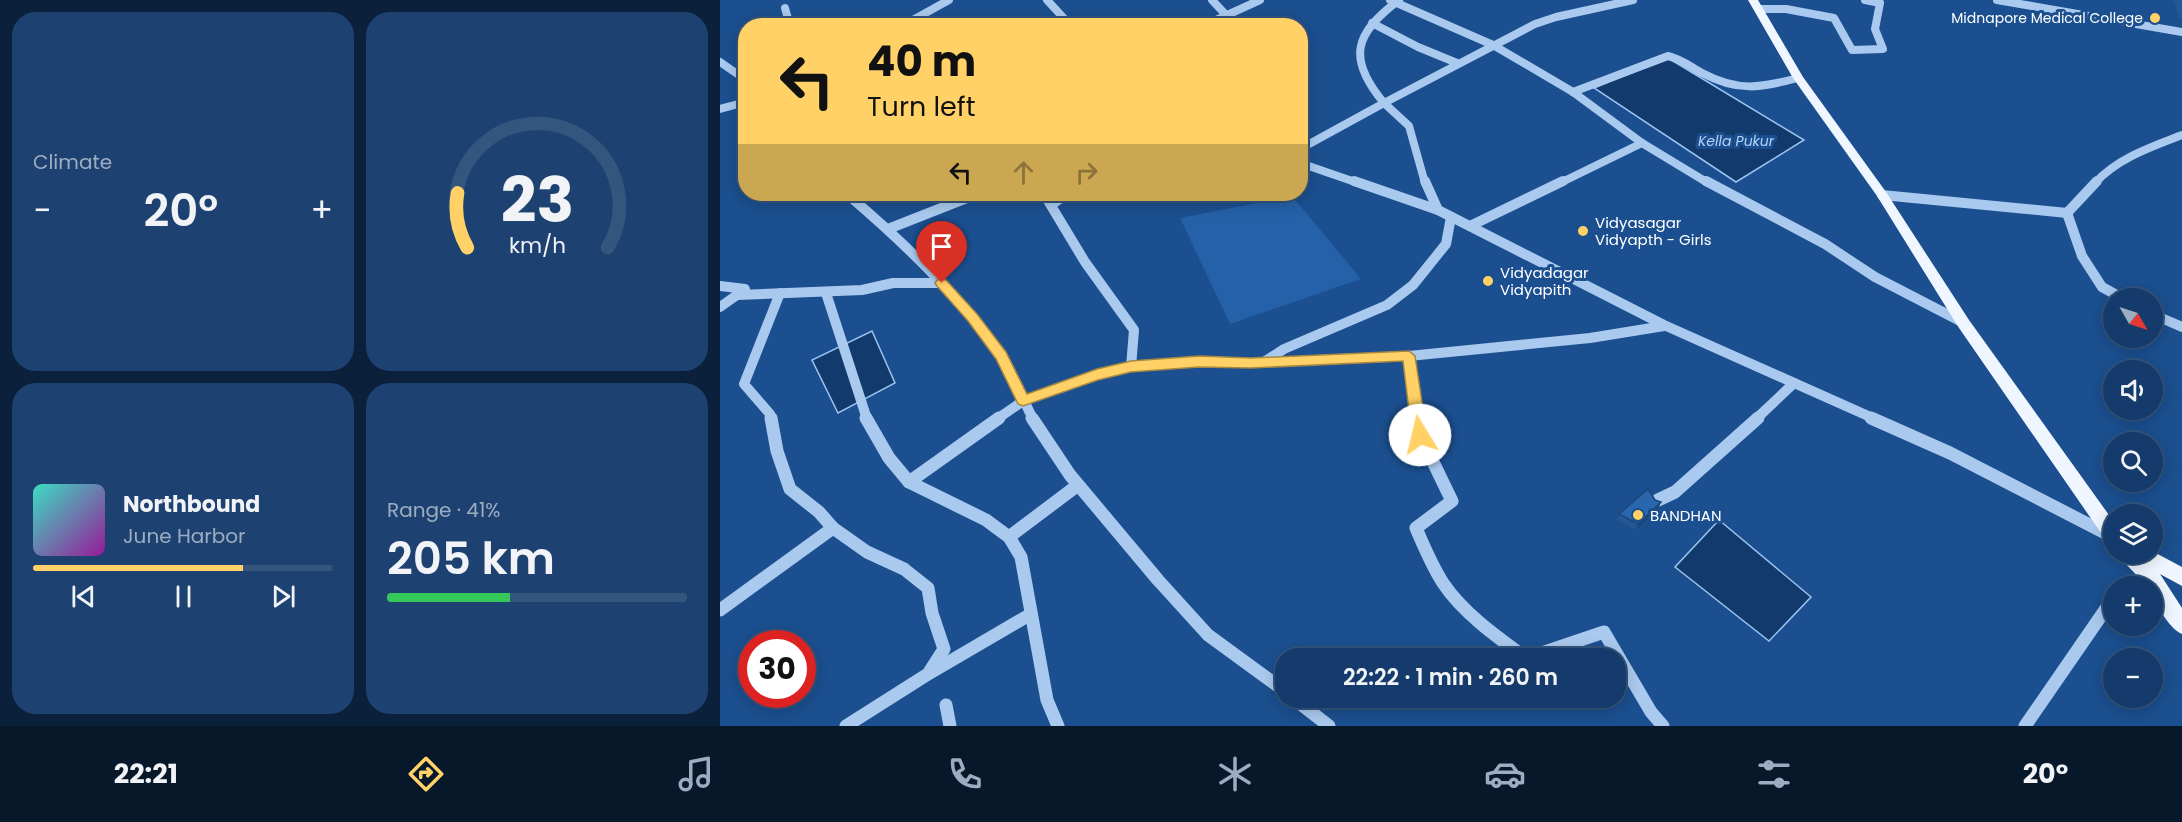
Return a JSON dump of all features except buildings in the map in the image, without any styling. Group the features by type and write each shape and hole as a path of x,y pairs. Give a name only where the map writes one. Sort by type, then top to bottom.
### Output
{"main road":[{"path":"1757,5 1798,78 1882,195 1964,324 2103,521"},
{"path":"2160,564 2182,576"},
{"path":"2163,581 2182,576"},
{"path":"2163,601 2182,625"}],"street":[{"path":"916,18 949,0"},
{"path":"1047,0 1064,18"},
{"path":"1212,0 1226,15"},
{"path":"1220,18 1260,0"},
{"path":"1308,145 1493,45 1556,17 1633,0"},
{"path":"1757,5 1834,18 1852,50 1883,49 1875,29 1880,3 1865,0"},
{"path":"1997,0 2182,32"},
{"path":"1438,210 1420,173 1409,126 1376,95 1363,64 1360,49 1362,35 1395,1 1493,45 1573,92 1642,143 1732,196 1825,244 1875,277 1964,324"},
{"path":"785,8 788,18"},
{"path":"1372,23 1418,47 1457,63"},
{"path":"1573,92 1668,56 1729,86 1745,89 1757,89 1798,78"},
{"path":"720,62 738,74"},
{"path":"720,109 738,104"},
{"path":"2067,213 2108,170 2139,152 2182,135"},
{"path":"1470,226 1642,143"},
{"path":"1308,166 1438,210 1664,326 1950,453 2103,531"},
{"path":"1882,195 2067,213"},
{"path":"855,201 888,229 973,318 1001,356 1037,428 1078,485 1208,635 1275,684"},
{"path":"888,229 959,201"},
{"path":"1048,201 1085,262 1134,330 1131,367"},
{"path":"1051,205 1057,201"},
{"path":"2067,213 2082,256 2104,288"},
{"path":"1263,362 1284,349 1387,305 1413,285 1446,244 1451,217"},
{"path":"737,295 826,293 862,290 893,283 942,283"},
{"path":"720,286 745,290 720,307"},
{"path":"780,293 744,384 770,414 777,451 790,489 819,512 833,528 867,552 904,570 928,588 944,649 928,674"},
{"path":"826,293 865,416 889,458 909,482 986,519 1009,537 1021,557 1047,700 1058,726"},
{"path":"2163,319 2182,327"},
{"path":"909,482 1023,400 1097,375 1131,367 1199,362 1263,362 1409,356 1590,338 1664,326"},
{"path":"1409,356 1420,435 1452,501 1416,528 1448,590 1513,648"},
{"path":"1658,500 1675,492 1687,479 1724,450 1794,383"},
{"path":"1009,537 1078,485"},
{"path":"720,610 833,528"},
{"path":"2025,726 2103,613"},
{"path":"846,726 928,674 1031,614"},
{"path":"1556,648 1604,632 1613,648"},
{"path":"1626,669 1651,712 1664,726"},
{"path":"946,705 950,726"},
{"path":"1306,708 1329,726"}],"shaded area":[{"path":"1267,201 1296,201 1361,279 1230,324 1180,218"}],"water":[{"name":"Kella Pukur","path":"1668,58 1804,140 1736,182 1594,88"},
{"path":"872,331 895,383 838,413 812,360"},
{"path":"1719,520 1811,597 1769,641 1675,567"}],"place":[{"name":"Midnapore Medical College","path":"2155,18"},
{"name":"Vidyasagar Vidyapth - Girls","path":"1583,231"},
{"name":"Vidyadagar Vidyapith","path":"1488,281"},
{"name":"BANDHAN","path":"1638,515"}],"route":[{"path":"942,283 973,318 1001,356 1023,400 1097,375 1131,367 1199,362 1251,363 1409,356 1420,435"}]}
